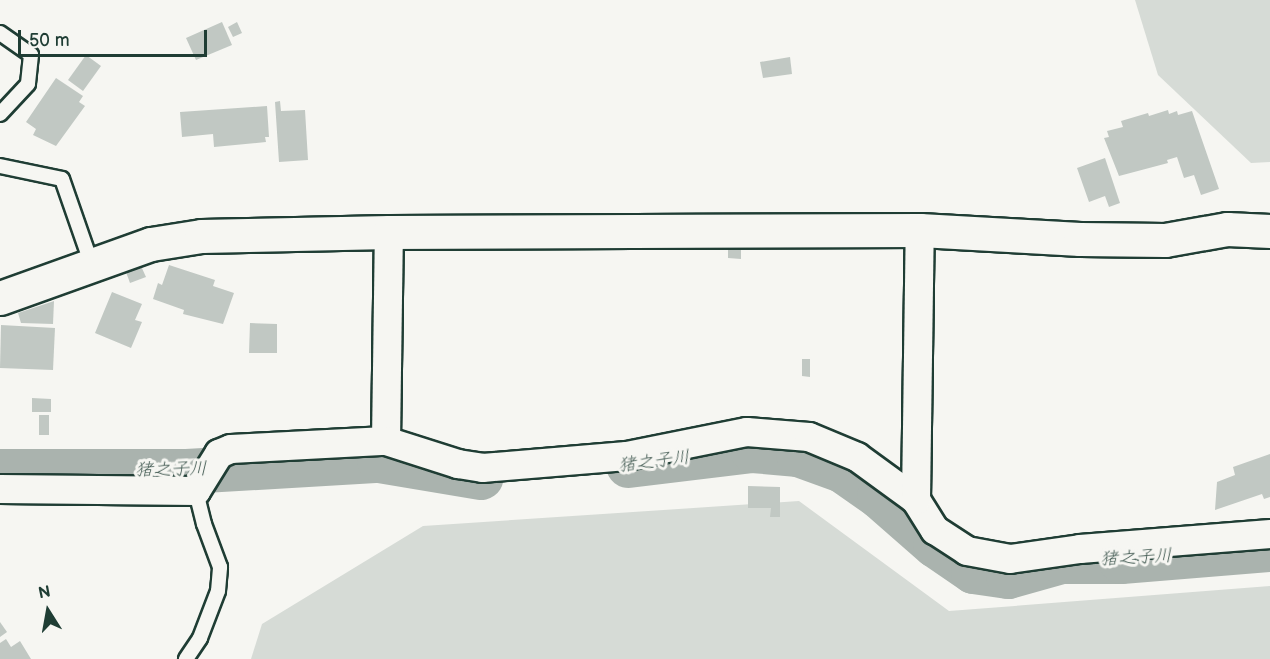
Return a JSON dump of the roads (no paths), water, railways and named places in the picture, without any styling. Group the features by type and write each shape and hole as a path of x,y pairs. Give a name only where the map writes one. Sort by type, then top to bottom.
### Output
{"street":[{"path":"0,298 151,244 201,236 389,232 920,230 1080,239 1165,240 1227,229 1270,231"},
{"path":"916,500 920,230"},
{"path":"386,441 389,232"},
{"path":"0,489 200,485 219,454 231,449 386,441 458,464 483,468 627,456 747,432 810,437 857,457 916,500 935,530 967,551 1010,559 1080,549 1270,534"}],"lane":[{"path":"0,33 31,55 28,84 0,114"},
{"path":"0,166 62,179 92,265"},
{"path":"186,659 200,638 218,591 220,567 204,524 200,485"}],"waterway":[{"name":"猪之子川","path":"628,465 752,450 798,454 842,470 879,496 935,545 973,571 1008,576 1061,561 1121,561 1270,549"},
{"name":"猪之子川","path":"0,471 186,471 379,460 481,477"}]}
